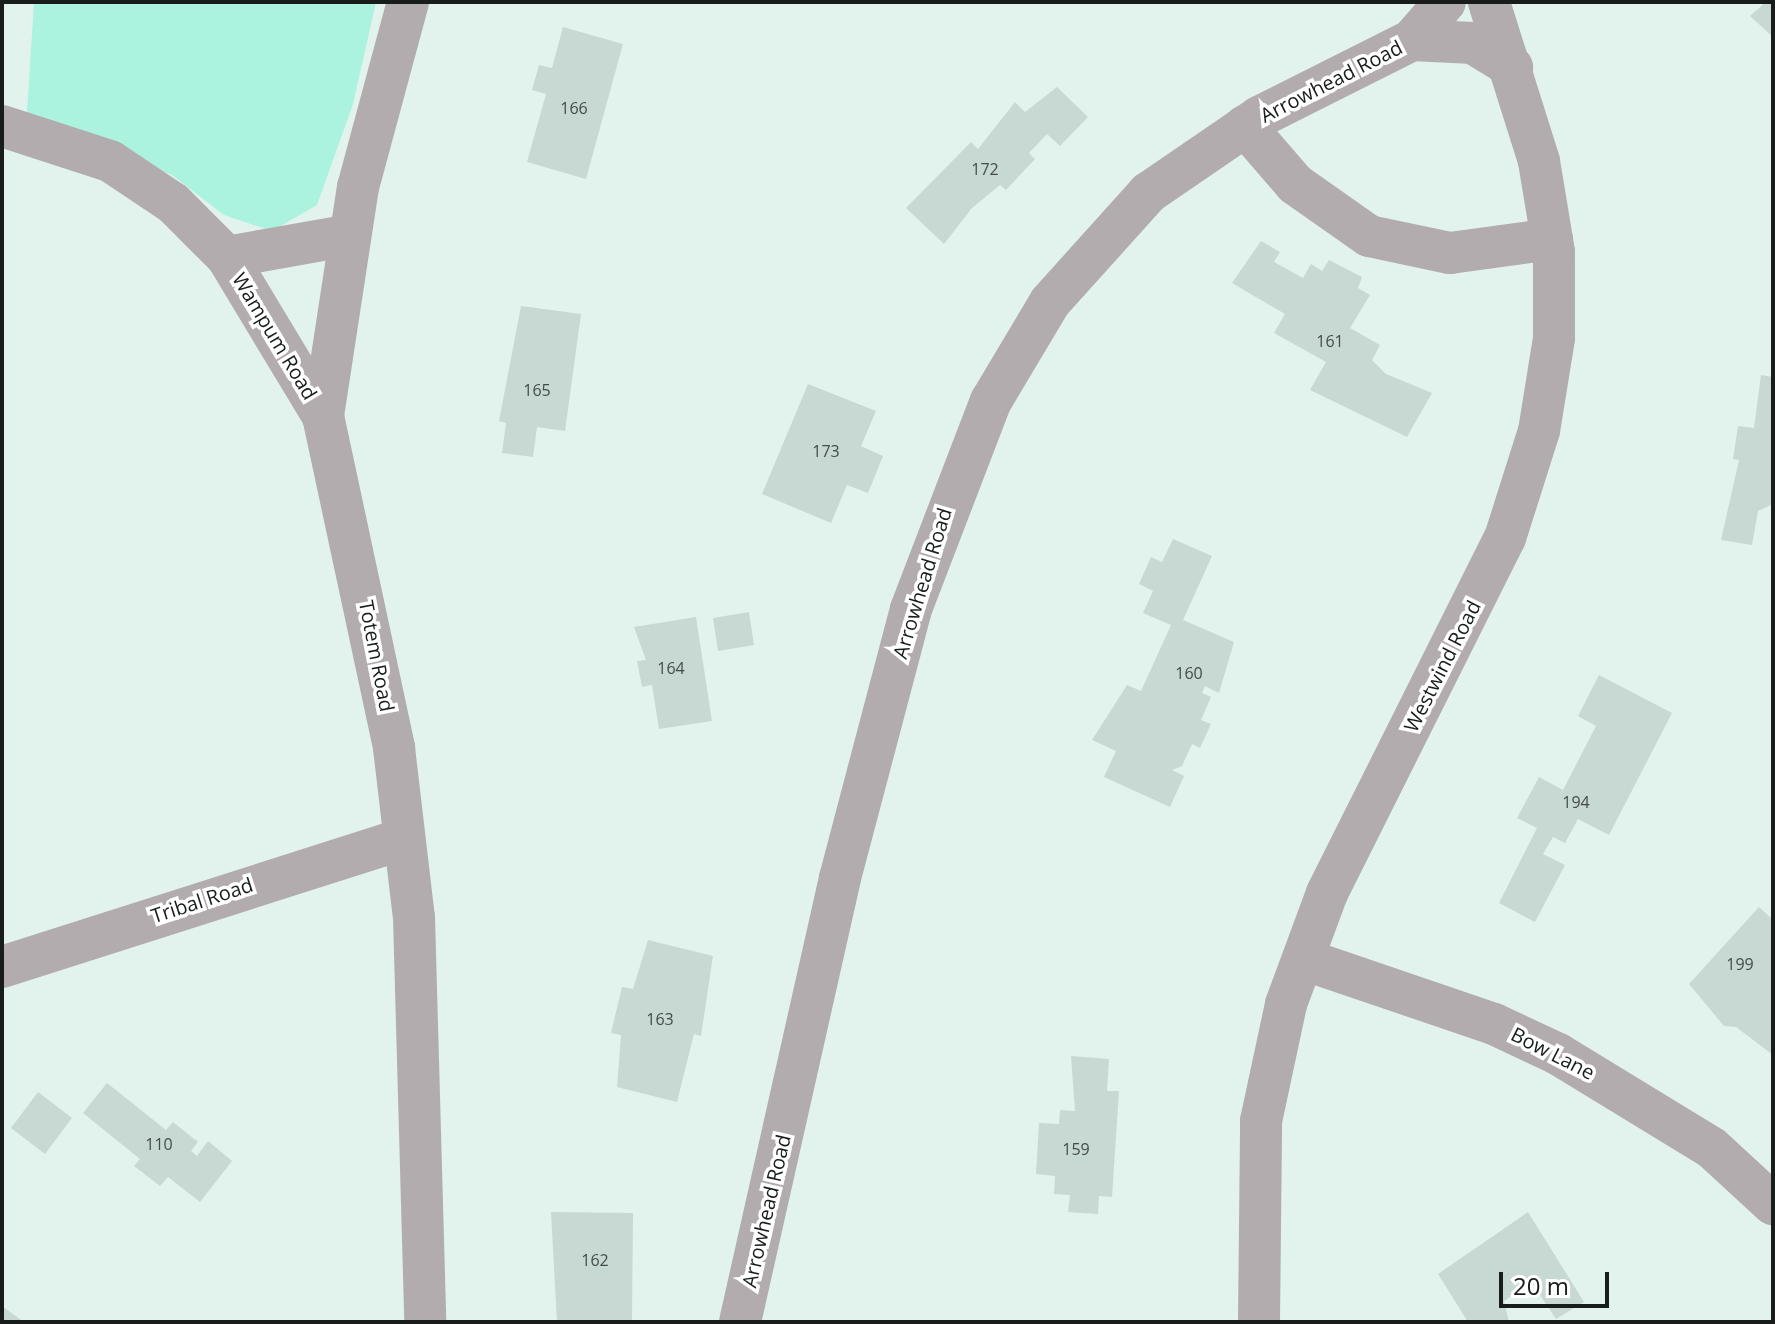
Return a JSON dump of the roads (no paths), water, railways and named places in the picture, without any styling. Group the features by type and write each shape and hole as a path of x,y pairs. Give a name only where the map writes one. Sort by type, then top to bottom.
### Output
{"street":[{"name":"Totem Road","path":"408,2 350,235 323,416 368,608 403,839 419,987 425,1322"},
{"name":"Arrowhead Road","path":"740,1322 840,878 911,609 956,481 991,401 1082,260 1148,193 1245,126 1412,40 1445,2"},
{"name":"Westwind Road","path":"1259,1322 1261,1121 1278,1032 1327,893 1505,538 1539,431 1549,369 1552,239 1512,67 1489,2"},
{"name":"Arrowhead Road","path":"1412,40 1473,43 1512,67"},
{"name":"Wampum Road","path":"2,126 110,161 173,203 227,257 323,416"},
{"path":"1245,126 1295,184 1369,236 1450,253 1552,239"},
{"name":"Wampum Road","path":"227,257 350,235"},
{"name":"Tribal Road","path":"2,967 403,839"},
{"name":"Bow Lane","path":"1303,959 1494,1024 1558,1054 1712,1148 1773,1204"}]}
